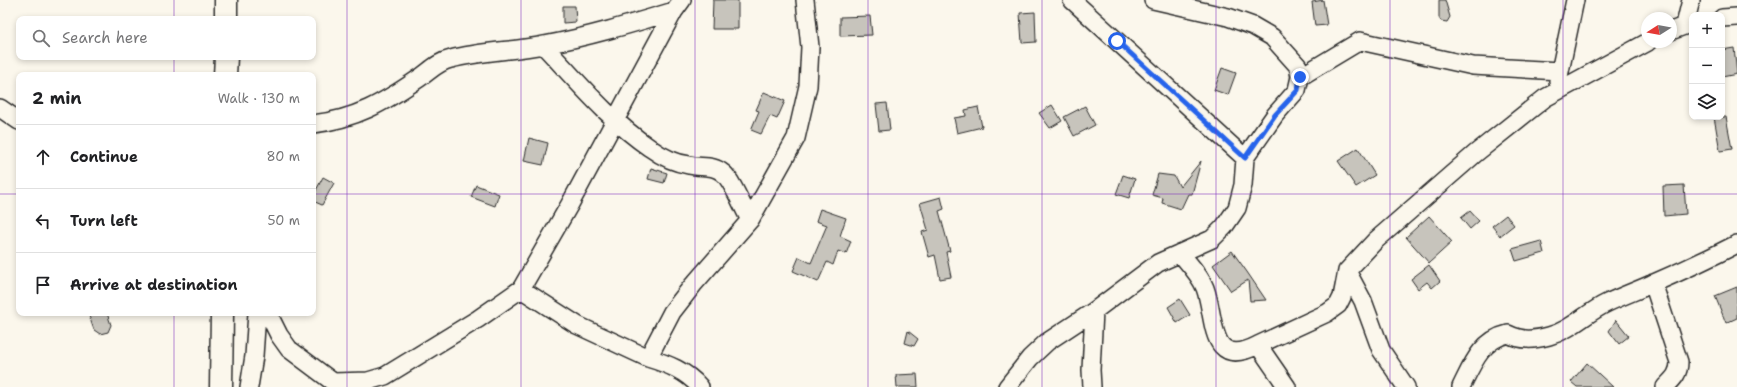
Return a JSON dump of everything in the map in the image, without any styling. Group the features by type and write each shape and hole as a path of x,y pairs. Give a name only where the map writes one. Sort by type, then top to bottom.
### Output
{"street":[{"path":"226,0 226,16"},
{"path":"648,358 672,312 693,285 750,220 796,138 808,86 810,47 805,0"},
{"path":"1072,0 1245,158"},
{"path":"1008,387 1030,358 1047,342 1094,311 1158,263 1212,239 1224,227 1237,208 1243,185 1245,158 1275,115 1298,90 1300,77 1298,66 1272,37 1253,26 1228,17 1153,0"},
{"path":"1556,91 1575,0"},
{"path":"1683,26 1691,0"},
{"path":"316,124 335,121 368,110 418,79 434,66 450,59 543,45 603,33 678,6"},
{"path":"270,316 279,335 290,349 325,378 333,382 368,381 385,376 414,360 478,319 521,289 570,204 678,6"},
{"path":"1725,18 1737,17"},
{"path":"1300,77 1360,41 1473,66 1560,71"},
{"path":"543,45 615,121 651,149 669,159 689,165 714,167 724,173 729,179 750,220"},
{"path":"1180,252 1204,286 1209,301 1214,331 1219,342 1226,349 1237,353 1248,350 1327,313 1338,305 1342,297 1348,271 1375,241 1476,153 1556,91 1641,46"},
{"path":"225,72 226,60"},
{"path":"0,108 16,119"},
{"path":"1461,387 1470,366 1480,352 1487,343 1500,335 1508,334 1518,339 1535,340 1550,336 1570,328 1590,312 1606,303 1737,244"},
{"path":"1348,271 1363,301 1381,350 1406,387"},
{"path":"1653,283 1679,362 1679,371 1665,387"},
{"path":"521,289 577,325 648,358 672,365 686,374 700,387"},
{"path":"1092,387 1091,370 1094,311"},
{"path":"222,316 222,387"},
{"path":"250,387 257,316"},
{"path":"1258,345 1287,387"}],"building":[{"path":"713,0 738,0 738,29 712,29"},
{"path":"1323,0 1327,25 1315,26 1312,2"},
{"path":"1439,0 1445,0 1450,17 1447,22 1441,21 1439,18"},
{"path":"563,6 575,6 576,22 563,23"},
{"path":"1035,12 1036,42 1022,43 1020,13"},
{"path":"870,16 872,35 840,36 840,17"},
{"path":"1734,48 1737,74 1725,76 1725,50"},
{"path":"1222,68 1236,73 1228,95 1214,90"},
{"path":"764,92 785,101 777,119 770,116 761,134 751,130 759,111 756,110"},
{"path":"887,103 890,130 879,131 876,104"},
{"path":"1052,105 1062,121 1050,128 1039,113"},
{"path":"1085,106 1095,125 1074,136 1064,117"},
{"path":"978,107 982,127 957,133 954,118 966,116 965,110"},
{"path":"1726,117 1732,149 1720,151 1715,120 1725,120"},
{"path":"529,138 548,143 543,165 524,161"},
{"path":"1358,148 1375,175 1356,187 1338,161"},
{"path":"1201,161 1192,194 1188,194 1181,209 1162,203 1163,198 1152,195 1158,174 1174,176 1180,187"},
{"path":"651,168 667,173 664,183 648,179"},
{"path":"1123,175 1135,179 1129,198 1116,194"},
{"path":"323,177 334,183 322,205 316,202 316,190"},
{"path":"476,185 499,194 495,206 471,197"},
{"path":"1684,185 1686,214 1664,216 1663,186"},
{"path":"941,197 944,209 939,211 950,251 946,252 951,277 940,279 935,255 929,257 922,232 928,230 920,203"},
{"path":"820,209 846,218 840,236 851,241 846,254 838,251 833,265 827,262 818,282 793,271 799,257 811,263 827,225 816,221"},
{"path":"1470,211 1479,221 1470,229 1461,218"},
{"path":"1506,215 1514,225 1500,236 1492,226"},
{"path":"1429,216 1452,242 1429,263 1406,237"},
{"path":"1541,241 1544,253 1516,261 1512,249"},
{"path":"1232,251 1266,300 1250,301 1248,280 1231,291 1213,265"},
{"path":"1429,265 1440,281 1432,288 1427,282 1418,289 1411,279"},
{"path":"1737,287 1737,318 1726,323 1715,296"},
{"path":"1180,299 1190,315 1177,323 1168,307"},
{"path":"89,316 108,316 111,325 108,332 100,334 94,330"},
{"path":"1616,320 1629,336 1619,344 1609,331"},
{"path":"908,331 918,339 914,346 905,343"},
{"path":"1587,363 1613,387 1577,387 1571,382"},
{"path":"917,374 918,387 897,387 896,375"}],"route":[{"path":"1117,41 1245,158 1275,115 1298,90 1300,77"}]}
